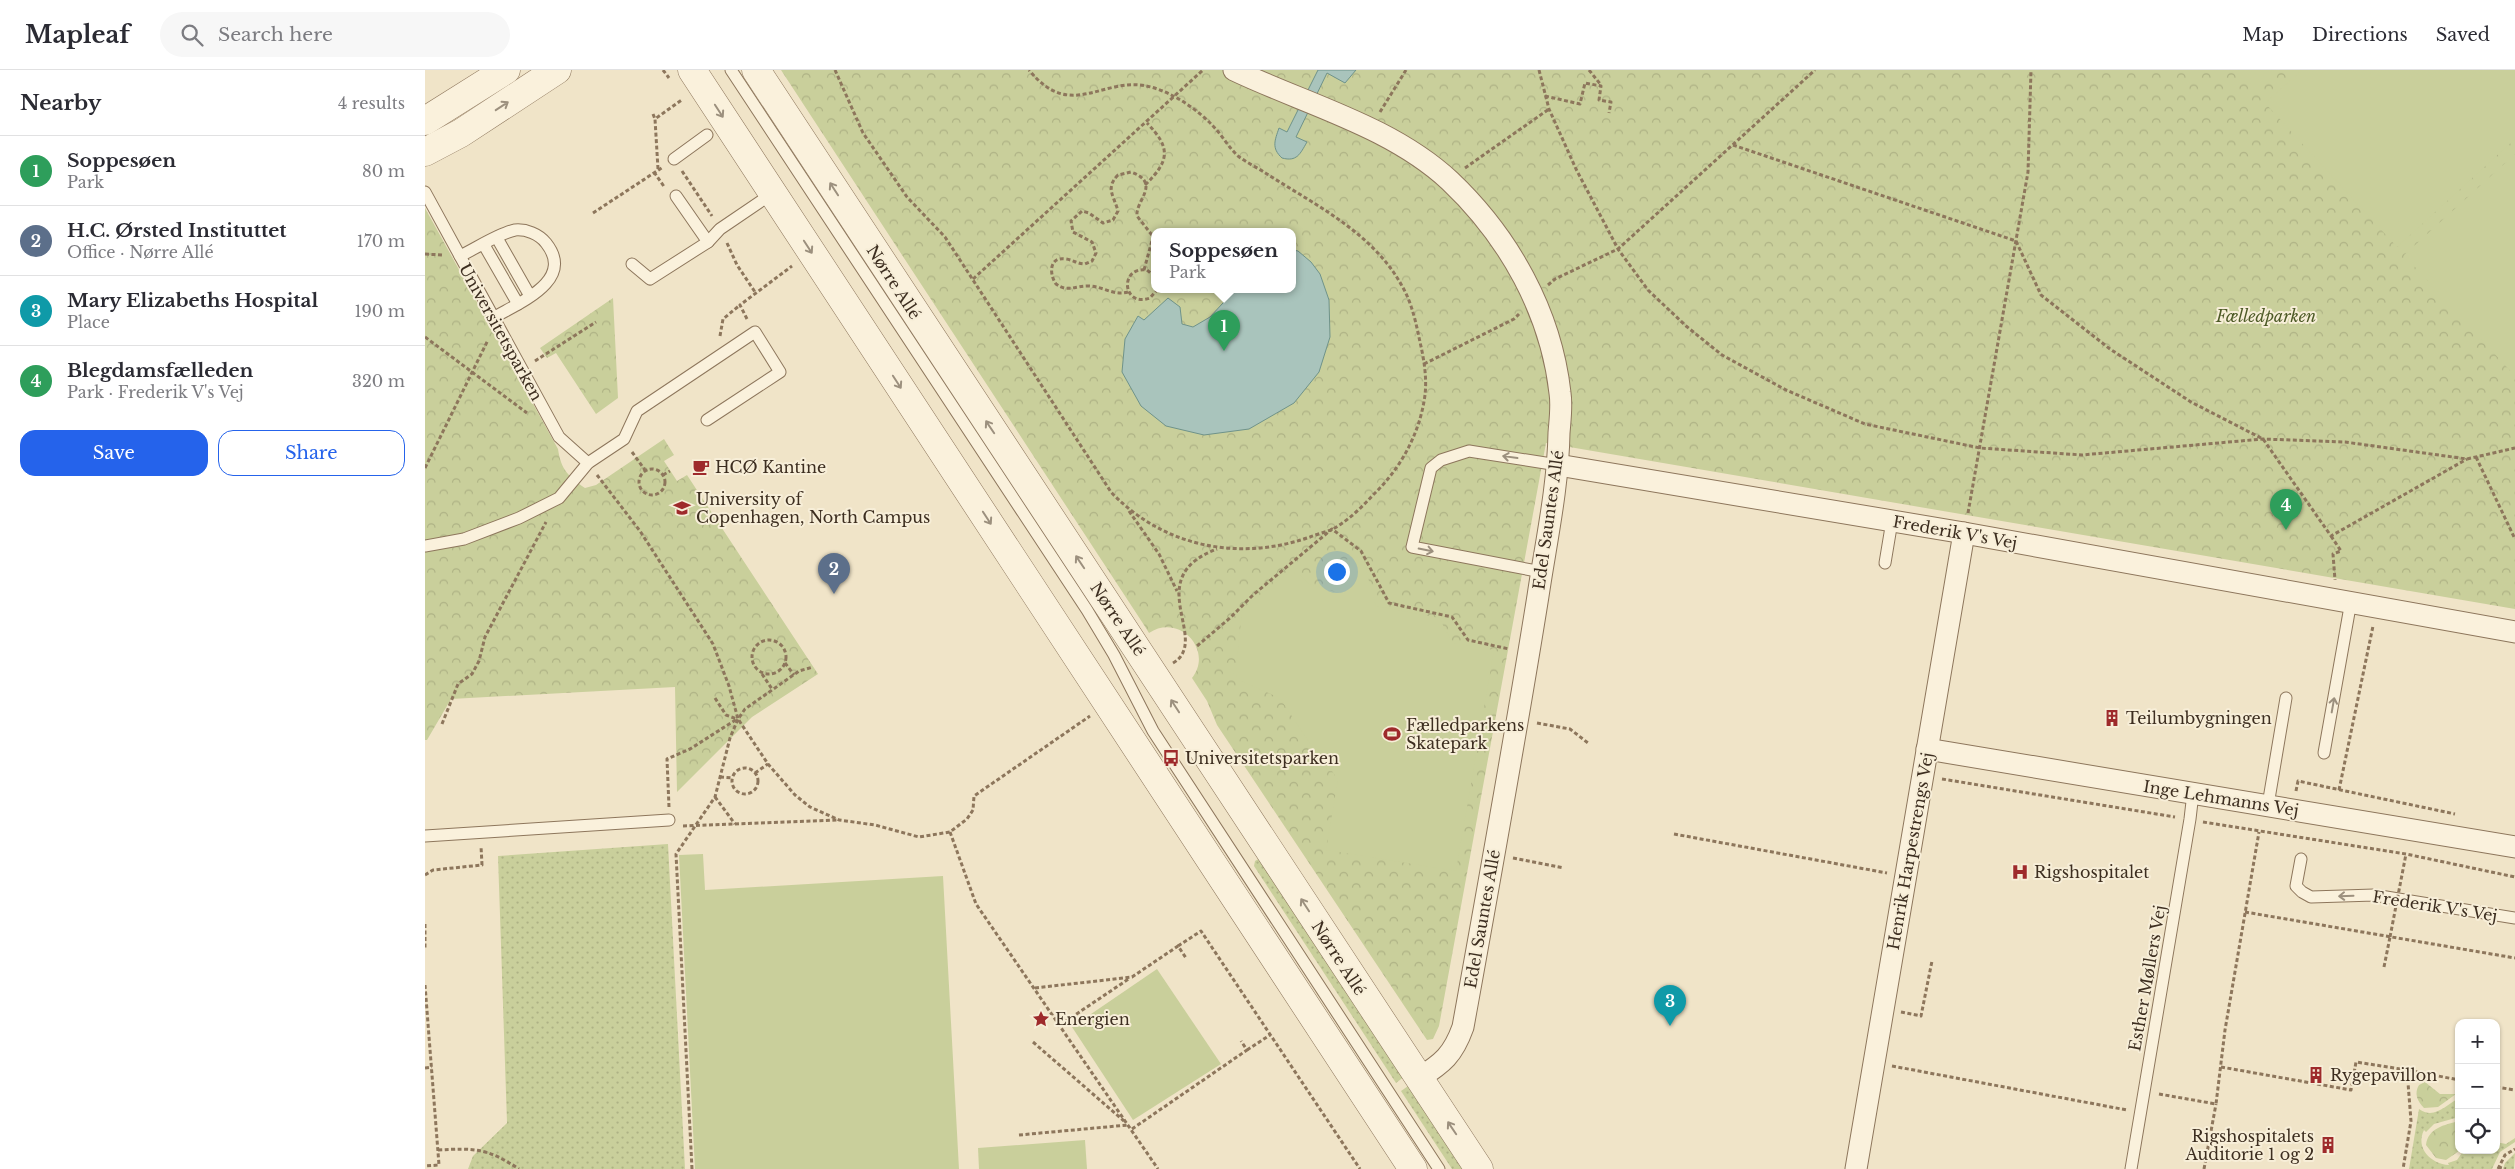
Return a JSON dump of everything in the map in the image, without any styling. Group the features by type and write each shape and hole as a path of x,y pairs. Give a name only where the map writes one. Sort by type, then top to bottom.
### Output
{"street":[{"path":"425,120 506,70"},
{"path":"425,152 461,132 557,70"},
{"path":"692,70 1413,1169"},
{"name":"Nørre Allé","path":"757,70 1418,1079 1479,1169"},
{"name":"Edel Sauntes Allé","path":"1242,74 1365,127 1411,153 1449,180 1486,219 1511,254 1535,298 1552,347 1561,396 1558,465 1542,572 1463,1027 1457,1044 1447,1059 1418,1079"},
{"name":"Frederik V's Vej","path":"1558,465 1964,533 2515,632"},
{"name":"Henrik Harpestrengs Vej","path":"1856,1169 1964,533"},
{"name":"Inge Lehmanns Vej","path":"1927,749 2515,847"}],"lane":[{"path":"731,70 1087,610 1114,655 1153,731 1439,1169"},
{"path":"674,159 707,135"},
{"name":"Universitetsparken","path":"425,192 559,437 588,463"},
{"path":"632,264 650,279 708,242 720,229 773,193"},
{"path":"676,196 708,242"},
{"path":"460,256 512,231 528,231 538,236 551,252 553,263 550,279 540,291 495,321"},
{"path":"497,238 530,296"},
{"path":"484,245 518,304"},
{"path":"425,546 464,539 519,518 559,498 588,463 624,439 637,411 755,332 780,372 707,420"},
{"path":"1542,572 1412,547 1431,468 1441,460 1469,451 1558,465"},
{"path":"1885,563 1892,521"},
{"path":"2324,753 2343,600"},
{"path":"2268,805 2286,698"},
{"name":"Esther Møllers Vej","path":"2131,1169 2193,793"},
{"path":"425,836 669,820"},
{"name":"Frederik V's Vej","path":"2301,859 2296,886 2311,897 2374,895 2515,918"}],"path":[{"path":"835,70 863,133 907,197 945,237 1111,492 1127,509 1159,554 1177,592 1184,641 1181,655 1171,664"},
{"path":"1029,70 1039,82 1064,95 1086,96 1125,84 1149,86 1176,97 1211,124 1237,155 1357,232 1385,259 1403,287 1416,322 1425,364 1425,395 1414,435 1399,466 1357,512 1332,529 1253,595 1230,618 1197,646"},
{"path":"973,279 1176,97 1203,70"},
{"path":"1365,127 1406,70"},
{"path":"1539,70 1549,109 1619,249 1648,290 1686,326 1722,355 1786,390 1865,424 1980,448 2082,455 2263,439 2345,442 2467,459"},
{"path":"1589,70 1601,86 1599,100 1611,102 1609,113"},
{"path":"1619,249 1815,70"},
{"path":"1964,533 2028,172 2031,70"},
{"path":"1545,96 1580,104 1585,83 1601,86"},
{"path":"655,119 683,99"},
{"path":"1449,180 1549,109"},
{"path":"653,114 655,119 657,170"},
{"path":"1145,185 1160,167 1165,148 1160,137 1147,123"},
{"path":"1733,145 2016,241 2041,296 2109,349 2191,402 2263,439 2341,551 2333,554 2343,600"},
{"path":"593,213 674,159 720,229 737,265 755,292"},
{"path":"1129,292 1117,294 1090,286 1071,290 1062,288 1054,281 1051,268 1057,260 1062,258 1081,264 1089,263 1093,259 1096,250 1094,245 1075,235 1070,223 1076,215 1082,212 1089,213 1103,223 1113,220 1118,210 1110,190 1112,182 1118,175 1126,172 1137,174 1145,185 1145,196 1136,214 1151,235"},
{"path":"1144,270 1151,248"},
{"path":"716,358 723,319 755,292 793,265"},
{"path":"1151,274 1144,270 1137,271 1129,277 1129,292 1136,299 1145,300 1155,293"},
{"path":"740,305 755,332"},
{"path":"425,468 495,321"},
{"path":"514,355 526,348 536,362 596,322"},
{"path":"425,337 529,414"},
{"path":"624,439 645,470"},
{"path":"2331,536 2467,459 2515,448"},
{"path":"2476,457 2515,539"},
{"path":"588,463 640,531 713,644 729,686 738,719 767,764 795,795 810,807 839,820"},
{"path":"653,468 663,475 664,488 657,494 649,494 639,486 640,477 645,470 653,468"},
{"path":"663,475 670,471"},
{"path":"442,724 458,684 472,674 479,661 485,637 559,498"},
{"path":"1127,509 1159,529 1187,541 1218,548 1255,550 1293,543 1332,529"},
{"path":"1332,529 1361,551 1389,603 1452,617 1468,640 1529,652"},
{"path":"1177,592 1184,571 1192,562 1201,555 1218,548"},
{"path":"2339,790 2377,606"},
{"path":"762,673 773,674 782,668 785,663 785,652 779,643 773,640 761,641 757,644 751,655 753,666 762,673 772,689"},
{"path":"785,663 794,675"},
{"path":"693,1169 676,854 715,797 738,719 745,709 794,675 813,668"},
{"path":"715,698 726,715 738,719"},
{"path":"738,719 690,750 667,759 669,820 680,826 839,820 875,825 919,837 950,832 973,810 973,796 1089,717"},
{"path":"1517,719 1570,730 1588,743"},
{"path":"755,773 767,764"},
{"path":"745,768 755,773 758,783 756,788 748,793 738,791 735,788 733,778 737,771 745,768"},
{"path":"1923,776 2259,832 2406,854 2515,877"},
{"path":"720,777 733,778"},
{"path":"2298,781 2460,815"},
{"path":"715,797 735,824"},
{"path":"950,832 977,904 1129,1125 1157,1169"},
{"path":"2204,1169 2259,832"},
{"path":"425,875 433,870 482,865 481,833"},
{"path":"1674,834 1906,876"},
{"path":"2384,967 2406,854"},
{"path":"1515,859 1564,868"},
{"path":"2245,912 2515,958"},
{"path":"425,924 425,948"},
{"path":"1060,1025 1201,931 1360,1169"},
{"path":"1178,946 1186,958"},
{"path":"1909,1014 1921,1016 1931,960"},
{"path":"1035,988 1132,976"},
{"path":"425,984 440,1167 425,1166"},
{"path":"1131,1129 1270,1035"},
{"path":"1241,1041 1247,1050"},
{"path":"1033,1042 1129,1125"},
{"path":"2221,1067 2351,1090 2356,1062 2455,1079"},
{"path":"1874,1063 2141,1112"},
{"path":"425,1068 431,1067"},
{"path":"2403,1169 2411,1121 2407,1070"},
{"path":"2500,1088 2515,1090"},
{"path":"2157,1093 2216,1104"},
{"path":"1019,1135 1129,1125"},
{"path":"438,1150 470,1148 486,1150 519,1169"},
{"path":"2506,1169 2498,1168 2505,1155 2515,1149"}],"green space":[{"name":"Fælledparken","path":"781,70 2515,70 2515,609 1546,443 1439,1026 1433,1039 1427,1040 1217,725 1207,701 1192,678 1198,667 1199,656 1196,646 1182,631 1160,628 1149,633"},
{"path":"2238,70 2281,70 2257,91"},
{"path":"2302,70 2515,70 2515,139 2397,247 2265,103"},
{"path":"2515,154 2515,376 2404,255"},
{"path":"425,208 558,449 561,462 567,472 585,488 596,485 664,439 674,455 664,461 677,481 687,475 818,674 752,717 677,792 675,687 451,699 427,740 425,740"},
{"path":"613,298 618,398 596,414 556,353 547,358 540,348"},
{"name":"Fælledparkens Skatepark","path":"1362,556 1376,606 1439,618 1453,643 1494,650 1456,871 1326,850 1338,780 1332,771 1328,771 1280,698 1241,681 1232,671 1236,669 1242,611 1248,604 1290,572 1299,574 1309,584 1342,594 1336,562"},
{"path":"668,844 685,1169 468,1169 473,1156 507,1123 498,856"},
{"path":"703,854 705,890 943,876 959,1169 695,1169 679,855"},
{"path":"1260,858 1405,1076 1396,1083 1254,866 1255,861"},
{"path":"1157,969 1221,1064 1133,1120 1072,1027"},
{"path":"2425,1082 2440,1094 2455,1095 2438,1107 2424,1108 2418,1100 2417,1088"},
{"path":"1411,1084 1465,1169 1452,1169 1401,1091"},
{"path":"2455,1101 2455,1118 2434,1124 2426,1132 2424,1130 2422,1143 2426,1154 2436,1162 2449,1165 2448,1163 2457,1160 2461,1154 2499,1154 2492,1169 2409,1169 2419,1109 2430,1113"},
{"path":"2455,1122 2455,1154 2446,1160 2436,1158 2426,1145 2427,1139 2433,1131"},
{"path":"2515,1138 2515,1142 2500,1152 2500,1143 2506,1144"},
{"path":"1085,1140 1087,1169 979,1169 978,1148"},
{"path":"2515,1153 2514,1169 2503,1169 2505,1163"}],"water":[{"path":"1318,70 1356,70 1345,83 1327,73 1296,137 1307,142 1295,158 1282,158 1275,147 1279,128 1287,132"},
{"path":"1296,251 1298,251 1311,262 1320,274 1329,300 1330,337 1319,372 1294,403 1249,429 1204,435 1166,426 1141,406 1122,372 1125,339 1138,316 1144,320 1168,298 1180,307 1182,324 1193,327 1210,317 1232,293 1296,293"}],"place":[{"name":"Soppesøen","path":"1224,351"},
{"name":"HCØ Kantine","path":"701,467"},
{"name":"University of Copenhagen, North Campus","path":"682,508"},
{"name":"Blegdamsfælleden","path":"2286,530"},
{"name":"H.C. Ørsted Instituttet","path":"834,594"},
{"name":"Teilumbygningen","path":"2112,718"},
{"name":"Fælledparkens Skatepark","path":"1392,734"},
{"name":"Universitetsparken","path":"1171,758"},
{"name":"Rigshospitalet","path":"2020,872"},
{"name":"Energien","path":"1041,1019"},
{"name":"Mary Elizabeths Hospital","path":"1670,1026"},
{"name":"Rygepavillon","path":"2316,1075"},
{"name":"Rigshospitalets Auditorie 1 og 2","path":"2328,1145"}]}
